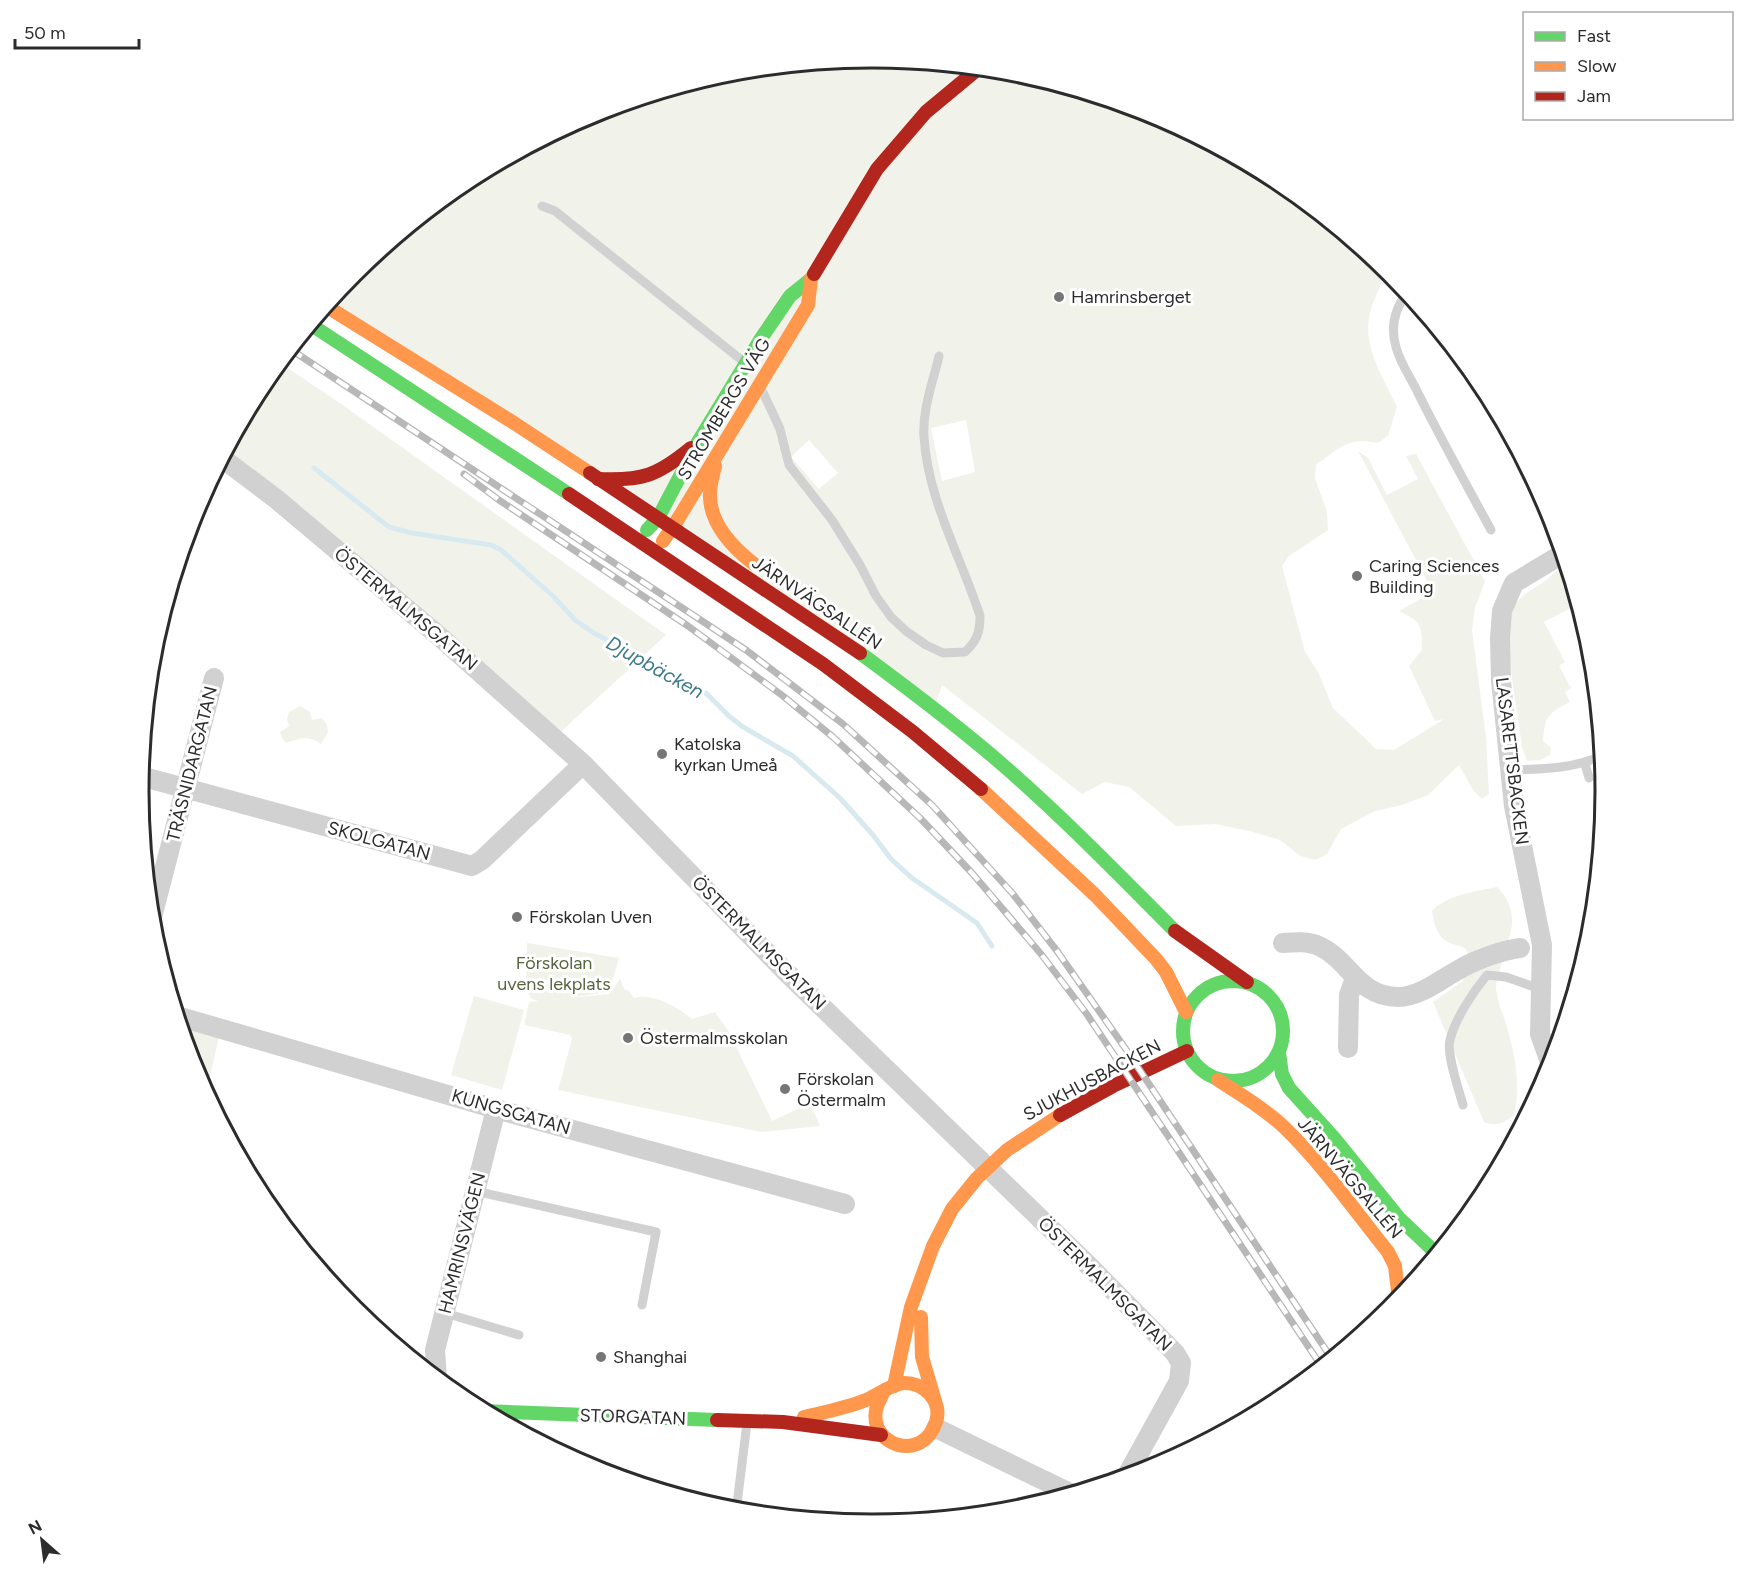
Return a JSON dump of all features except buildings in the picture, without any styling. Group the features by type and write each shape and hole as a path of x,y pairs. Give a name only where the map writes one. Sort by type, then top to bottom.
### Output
{"main road":[{"name":"STROMBERGS VÄG","path":"654,552 674,528 717,452 790,296 811,279 877,169 926,112 971,75"},
{"name":"STROMBERGS VÄG","path":"638,541 658,518 698,442 808,305 811,279"},
{"name":"JÄRNVÄGSALLÉN","path":"333,310 514,423 841,639 934,708 1004,766 1090,845 1181,937 1246,982"},
{"path":"317,329 823,664 913,732 983,791 1067,868 1156,959 1166,972 1186,1012"},
{"path":"598,479 631,481 648,476 668,467 698,442"},
{"path":"717,452 710,498 714,512 728,542 764,570"},
{"path":"799,597 841,639"},
{"path":"1228,980 1246,982 1270,996 1278,1007 1284,1023 1284,1038 1272,1064 1249,1079 1235,1082 1214,1077 1195,1064 1187,1051 1183,1037 1183,1024 1192,1001 1213,984 1228,980"},
{"name":"SJUKHUSBACKEN","path":"888,1390 898,1371 910,1310 934,1243 947,1218 971,1184 991,1163 1020,1139 1051,1119 1187,1051"},
{"name":"JÄRNVÄGSALLÉN","path":"1279,1053 1282,1074 1289,1088 1334,1138 1399,1218 1432,1249"},
{"name":"JÄRNVÄGSALLÉN","path":"1214,1077 1263,1109 1286,1128 1310,1155 1388,1252 1395,1266 1398,1288"},
{"name":"SJUKHUSBACKEN","path":"919,1289 921,1344 935,1401"},
{"name":"STORGATAN","path":"783,1422 855,1405 888,1390 910,1384 930,1393 935,1401"},
{"path":"881,1435 874,1417 877,1403 888,1390"},
{"path":"935,1401 938,1412 936,1428"},
{"name":"STORGATAN","path":"506,1415 783,1422 881,1435 892,1444 909,1447 928,1439 936,1428"}],"street":[{"name":"ÖSTERMALMSGATAN","path":"228,463 275,498 439,636 583,764 784,970 1089,1265 1175,1353 1181,1363 1179,1381 1132,1465"},
{"name":"LASARETTSBACKEN","path":"1547,1053 1540,1034 1542,945 1514,806 1501,681 1500,638 1502,611 1514,583 1558,557"},
{"name":"TRÄSNIDARGATAN","path":"157,898 214,678"},
{"name":"SKOLGATAN","path":"150,778 472,866 482,860 583,764"},
{"path":"1283,943 1298,942 1318,946 1337,958 1354,978 1366,987 1383,995 1410,996 1461,968 1490,956 1520,948"},
{"path":"1348,1048 1349,995 1354,978"},
{"name":"KUNGSGATAN","path":"185,1018 496,1109 845,1204"},
{"name":"HAMRINSVÄGEN","path":"436,1368 435,1350 496,1109"},
{"path":"936,1428 1062,1489"}],"lane":[{"path":"542,206 555,211 753,374 780,429 789,465 832,520 860,565 876,597 906,631 926,645 943,652 965,652 973,645 980,632 980,616 944,522 924,436 926,406 939,356"},
{"path":"1402,298 1395,314 1396,349 1438,433 1491,530"},
{"path":"1510,770 1585,764 1595,759"},
{"path":"1585,764 1589,778"},
{"path":"1463,1105 1453,1070 1449,1042 1474,991 1487,975 1506,977 1540,989"},
{"path":"475,1191 656,1232 642,1305"},
{"path":"445,1313 519,1335"},
{"path":"737,1502 747,1421"}],"green space":[{"name":"Hamrinsberget","path":"825,69 920,69 967,74 1014,81 1105,106 1192,142 1234,164 1313,217 1383,278 1370,313 1368,325 1375,361 1397,407 1388,436 1378,443 1359,442 1344,445 1316,465 1315,478 1327,512 1328,530 1289,556 1282,566 1305,652 1318,672 1333,708 1376,749 1394,750 1444,719 1435,721 1409,666 1422,650 1421,630 1412,618 1399,611 1433,592 1358,451 1368,458 1387,495 1418,479 1406,456 1416,454 1485,581 1475,608 1472,630 1486,737 1489,794 1482,799 1473,790 1459,765 1428,795 1402,805 1375,811 1341,829 1327,854 1316,860 1300,856 1280,840 1253,832 1215,824 1176,826 1129,787 1105,782 1082,794 942,685 934,708 332,310 395,247 432,217 511,164 553,142 640,106 685,92 731,81","holes":["966,420 975,472 942,481 931,428","809,440 838,473 819,489 791,457"]},
{"path":"287,367 666,635 554,738 228,463 246,429"},
{"path":"1561,569 1572,608 1544,622 1565,662 1559,666 1571,688 1565,692 1570,702 1552,713 1545,726 1543,741 1551,748 1550,755 1541,760 1527,761 1522,747 1512,676 1510,621 1515,604"},
{"path":"300,706 310,712 312,720 322,718 327,725 328,732 321,744 308,738 286,743 282,739 280,732 289,726 287,719 289,712"},
{"path":"1497,887 1510,907 1512,917 1510,936 1496,987 1512,1048 1517,1093 1514,1115 1504,1122 1493,1124 1484,1122 1433,1002 1463,981 1469,958 1466,949 1444,940 1438,933 1432,911 1438,905 1454,897"},
{"name":"Förskolan uvens lekplats","path":"527,943 619,958 609,992 567,998 609,994 620,979 625,990 629,991 634,998 657,999 680,1010 692,1019 715,1012 729,1032 772,1121 810,1103 820,1126 761,1132 558,1090 572,1039 570,1035 524,1025 529,1002 538,1001 532,999 526,991"},
{"path":"474,996 524,1010 502,1090 451,1075"},
{"path":"185,1018 221,1028 209,1079"}],"waterway":[{"name":"Djupbäcken","path":"314,468 389,527 412,533 491,545 501,550 554,597 575,620 592,632 707,694 743,727 793,756 840,798 891,859 912,878 977,923 992,946"}],"railway":[{"path":"297,354 746,650 843,724 932,805 1013,894 1057,951 1125,1048 1328,1353"},
{"path":"464,474 499,500 688,626 783,696 833,737 920,818 972,873 1041,954 1086,1013 1318,1361"}],"traffic: fast":[{"path":"647,530 658,518 698,442 762,337 790,296 814,274"},
{"path":"317,329 569,494"},
{"path":"860,653 1004,766 1070,826 1175,931"},
{"path":"1233,981 1252,984 1269,995 1280,1012 1283,1031 1280,1050 1269,1067 1252,1078 1233,1081 1214,1078 1197,1067 1186,1050 1183,1031 1186,1012 1197,995 1214,984 1233,981"},
{"path":"1279,1053 1282,1074 1289,1088 1334,1138 1399,1218 1432,1249"},
{"path":"501,1412 717,1420"}],"traffic: slow":[{"path":"663,541 808,305 811,279"},
{"path":"333,310 590,473"},
{"path":"715,466 710,494 714,515 724,534 754,564"},
{"path":"981,789 1095,895 1156,959 1166,972 1186,1012"},
{"path":"1218,1080 1253,1102 1277,1121 1326,1173 1388,1252 1395,1266 1398,1288"},
{"path":"894,1386 911,1307 933,1246 952,1209 977,1178 1007,1150 1060,1115"},
{"path":"921,1317 922,1357 935,1401"},
{"path":"804,1417 858,1403 898,1384 911,1384 925,1389 937,1407 936,1422 929,1435 920,1443 909,1446 898,1445 880,1433 876,1422 877,1408 883,1393"}],"traffic: jam":[{"path":"814,274 877,169 926,112 971,75"},
{"path":"598,479 626,479 648,475 668,465 691,448"},
{"path":"590,473 860,653"},
{"path":"569,494 823,664 913,732 981,789"},
{"path":"1175,931 1247,982"},
{"path":"1060,1115 1113,1086 1187,1051"},
{"path":"717,1420 783,1422 881,1435"}],"place":[{"name":"Hamrinsberget","path":"1059,297"},
{"name":"Caring Sciences Building","path":"1357,576"},
{"name":"Katolska kyrkan Umeå","path":"662,754"},
{"name":"Förskolan Uven","path":"517,917"},
{"name":"Östermalmsskolan","path":"628,1038"},
{"name":"Förskolan Östermalm","path":"785,1089"},
{"name":"Shanghai","path":"601,1357"}]}
